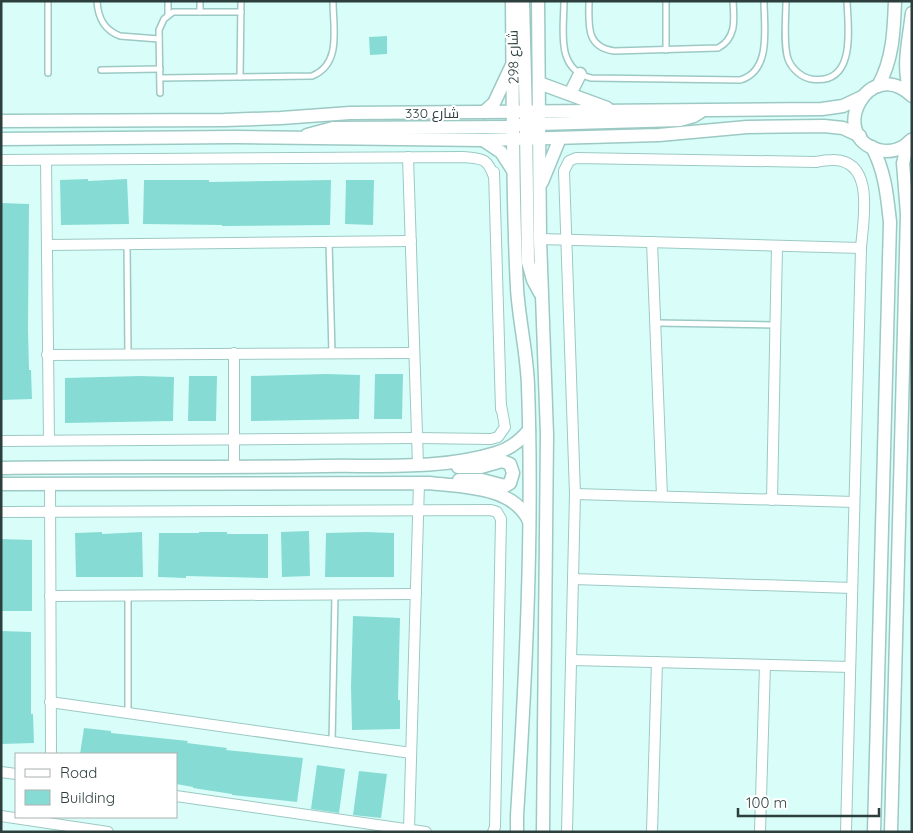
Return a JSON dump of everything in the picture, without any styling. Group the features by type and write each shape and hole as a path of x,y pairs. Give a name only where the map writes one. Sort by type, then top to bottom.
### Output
{"street":[{"name":"شارع 298","path":"512,1 513,65 526,126"},
{"path":"523,1 528,262 533,280 542,296"},
{"name":"شارع 298","path":"526,126 539,83 538,1"},
{"path":"878,86 890,56 895,1"},
{"path":"911,95 906,80 905,64 912,13"},
{"path":"484,112 494,103 513,65"},
{"path":"570,94 580,74"},
{"path":"539,83 614,111"},
{"path":"878,86 892,85 911,95"},
{"name":"شارع 330","path":"1,139 235,137 483,140 526,126 614,111 822,109 843,106 862,97 866,92 878,86"},
{"path":"862,97 854,116 857,130 860,136 872,147 881,166 890,222 874,832"},
{"path":"299,138 333,128 526,126 680,120 694,116 704,110"},
{"name":"شارع 330","path":"1,121 224,120 350,113 484,112 560,138 659,135 747,127 814,126 843,128 860,136"},
{"path":"517,832 525,689 529,430 528,370 517,291 513,170 526,126"},
{"path":"526,126 540,186 547,435 543,832"},
{"path":"540,186 560,138"},
{"path":"483,140 501,152 513,170"},
{"path":"872,147 889,151 896,150 910,141"},
{"path":"892,832 906,224 903,163 910,141"},
{"path":"1,160 463,157 473,154 489,156 494,164 501,405 500,422 497,429 489,436 475,439 1,441"},
{"path":"408,157 418,465"},
{"path":"567,832 575,494 564,171 567,164 576,158 816,162 838,160 856,172 864,187 846,832"},
{"path":"46,160 49,440"},
{"path":"540,239 861,248"},
{"path":"47,245 410,241"},
{"path":"652,242 662,496"},
{"path":"772,500 777,246"},
{"path":"47,355 414,352"},
{"path":"234,353 234,467"},
{"path":"1,466 234,467 418,465 465,460 498,453 517,443 529,430"},
{"path":"418,465 433,468 481,467 502,461 510,464 513,469 512,480 505,486 477,480 439,480 424,483"},
{"path":"1,484 424,483 466,487 497,495 517,504 529,522"},
{"path":"409,829 418,510 424,483"},
{"path":"50,484 51,753"},
{"path":"575,494 854,502"},
{"path":"1,512 491,510 497,512 501,518 496,817 493,832"},
{"path":"573,578 852,588"},
{"path":"50,596 416,594"},
{"path":"571,660 850,667"},
{"path":"652,832 657,662"},
{"path":"760,832 765,665"},
{"path":"50,702 411,753"},
{"path":"1,772 15,774"},
{"path":"178,796 426,832"},
{"path":"1,816 108,832"},
{"path":"517,816 521,832"}],"lane":[{"path":"48,1 48,73"},
{"path":"97,1 97,10 101,21 114,34 159,39"},
{"path":"168,1 168,15"},
{"path":"200,1 200,12"},
{"path":"240,77 241,1"},
{"path":"160,78 312,76 322,71 330,61 333,50 333,1"},
{"path":"564,1 564,53 572,67 580,74 591,78 740,80 755,72 763,56 764,1"},
{"path":"589,1 589,31 594,41 603,48 614,51 714,49 722,46 729,40 733,30 733,1"},
{"path":"666,1 666,50"},
{"path":"786,1 786,52 789,61 801,75 818,79 827,78 835,73 842,67 846,59 848,50 847,1"},
{"path":"160,94 159,39 161,24 168,15 173,12 241,12"},
{"path":"101,70 160,69"},
{"path":"330,242 332,353"},
{"path":"128,244 128,354"},
{"path":"655,323 775,325"},
{"path":"332,742 335,595"},
{"path":"128,596 128,713"}],"building":[{"path":"387,36 387,54 370,55 369,37"},
{"path":"88,179 88,181 127,179 129,224 61,225 60,180"},
{"path":"144,180 209,180 209,182 331,180 330,225 222,226 143,224"},
{"path":"346,180 374,180 373,225 345,224"},
{"path":"1,203 29,204 28,329 32,399 1,400"},
{"path":"375,374 403,374 402,419 374,419"},
{"path":"360,375 359,419 251,421 251,376"},
{"path":"189,376 217,376 216,421 188,421"},
{"path":"174,377 173,421 65,423 65,378"},
{"path":"309,531 310,576 282,577 281,532"},
{"path":"102,532 102,534 142,532 143,577 76,577 75,533"},
{"path":"159,533 268,534 268,578 158,577"},
{"path":"326,533 394,533 394,577 325,577"},
{"path":"1,539 32,540 32,611 1,611"},
{"path":"353,616 400,618 398,700 400,700 400,729 352,730"},
{"path":"1,631 31,632 31,714 33,714 34,743 1,744"},
{"path":"84,728 111,731 111,733 188,741 187,743 227,748 226,750 303,758 297,802 232,795 178,784 178,753 80,753"},
{"path":"317,765 345,769 339,813 311,809"},
{"path":"359,771 387,774 381,818 353,815"}]}
